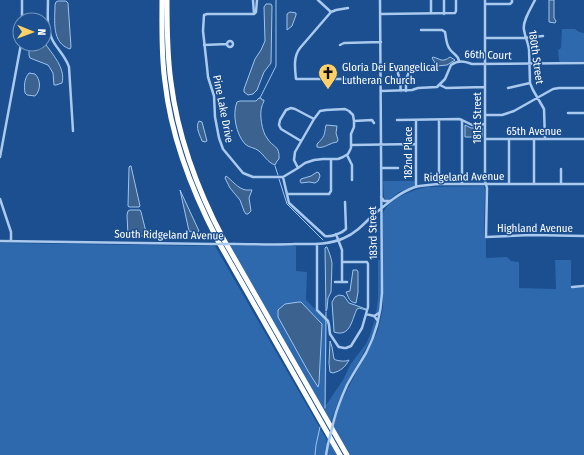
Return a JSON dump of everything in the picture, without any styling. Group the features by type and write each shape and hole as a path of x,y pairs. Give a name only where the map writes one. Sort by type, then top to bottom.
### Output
{"highway":[{"path":"162,0 162,57 165,83 176,141 193,188 218,241 340,455"},
{"path":"167,0 167,33 171,82 175,106 182,139 198,186 224,240 347,455"}],"street":[{"path":"22,0 22,12"},
{"path":"48,0 49,32 70,67 73,131"},
{"name":"Pine Lake Drive","path":"255,0 256,12 254,14 204,15 203,31 208,78 214,96 215,117 219,138 223,149 239,169 247,175 253,177 283,176 305,163 314,160 340,158 347,155"},
{"path":"318,0 331,12"},
{"name":"183rd Street","path":"326,455 334,420 344,392 371,342 380,313 382,293 380,0"},
{"path":"431,0 431,14"},
{"path":"444,0 444,14"},
{"path":"381,14 456,13 456,0"},
{"path":"485,2 510,4 512,0"},
{"name":"180th Street","path":"535,0 524,24 524,31 529,44 530,83 545,112 545,139"},
{"name":"181st Street","path":"485,2 486,236"},
{"path":"348,8 331,12 298,51 295,58 296,79 381,78"},
{"path":"421,30 442,30 445,32 446,42 459,61"},
{"path":"485,38 543,36"},
{"path":"340,45 344,43 381,42"},
{"path":"204,45 227,44"},
{"path":"0,157 20,52"},
{"name":"66th Court","path":"440,85 445,79 451,65 459,61 472,64 584,63"},
{"path":"400,91 400,79 397,70 399,67 403,66 407,67 409,70 406,78 406,91"},
{"path":"508,88 530,83"},
{"path":"381,91 406,91 418,88 434,88 440,85 446,88 485,87"},
{"path":"485,115 508,114 549,90 557,88 584,88"},
{"path":"301,141 280,129 280,120 286,110 291,108 314,119"},
{"path":"298,168 294,160 294,154 314,119 323,110 344,109 352,113 354,120 350,151 347,155 352,165 352,180"},
{"path":"568,113 584,113"},
{"path":"354,120 372,120 374,123"},
{"path":"397,120 462,120 472,125 485,124"},
{"name":"182nd Place","path":"416,120 416,187"},
{"path":"439,120 439,184"},
{"path":"462,120 462,184"},
{"name":"65th Avenue","path":"485,139 584,139"},
{"path":"509,139 509,184"},
{"path":"534,139 534,184"},
{"path":"351,145 416,144"},
{"path":"287,194 329,194 331,191 331,158"},
{"path":"381,168 398,168"},
{"path":"561,169 561,184"},
{"path":"283,176 289,203 324,236 329,237 346,229 345,202"},
{"name":"Ridgeland Avenue","path":"338,240 352,234 390,201 404,191 424,185 584,184"},
{"path":"381,196 384,201 390,201"},
{"path":"0,199 11,232 11,241"},
{"path":"373,216 378,216 381,220"},
{"path":"336,234 342,250 342,282"},
{"name":"Highland Avenue","path":"486,236 584,236"},
{"name":"South Ridgeland Avenue","path":"0,241 265,245 317,243 338,240"},
{"path":"317,243 316,308 329,322 330,334 339,347 346,348 351,346 362,328 368,307 368,262 342,262"},
{"path":"335,282 347,282"},
{"path":"572,286 584,286"},
{"path":"374,316 380,313"},
{"path":"366,314 374,316 378,321"}],"shaded area":[{"path":"549,0 554,0 555,23 549,22"},
{"path":"58,1 66,1 68,3 70,49 60,42 55,30 55,5"},
{"path":"266,4 271,4 272,6 271,63 264,72 257,90 253,94 248,95 244,92 244,89 255,59 265,41 264,7"},
{"path":"290,12 296,13 296,15 292,26 287,30 287,14"},
{"path":"562,29 575,29 584,33 584,61 559,61 558,50 561,48"},
{"path":"29,52 51,52 62,72 62,83 54,85 53,73 48,65 30,58"},
{"path":"450,57 455,60 447,65 437,66 432,58 443,60"},
{"path":"29,73 35,74 39,82 39,88 35,96 27,95 25,93 24,88 26,78"},
{"path":"259,98 264,100 261,114 265,135 276,147 279,154 279,159 275,165 268,161 259,151 245,144 237,129 235,112 237,102 256,101"},
{"path":"199,121 202,122 207,141 205,142 202,141 198,131"},
{"path":"326,125 337,126 336,133 338,140 337,142 331,143 324,147 317,147 317,144 324,136"},
{"path":"465,125 471,128 482,128 482,137 465,137"},
{"path":"130,166 140,206 139,207 128,206"},
{"path":"317,172 320,176 318,181 315,183 301,183 301,179 311,176"},
{"path":"226,176 240,188 252,190 249,198 251,211 248,214 246,214 240,200 230,188 225,178"},
{"path":"383,181 415,181 414,186 399,192 389,200 385,200"},
{"path":"484,186 484,236 486,238 486,258 507,257 511,261 519,262 519,288 556,289 555,260 571,260 571,288 584,288 584,455 350,455 333,426 339,406 378,330 383,308 383,214 395,199 408,192 422,188"},
{"path":"180,190 199,231 197,233 189,231"},
{"path":"140,210 146,232 145,236 128,235 127,215 128,211"},
{"path":"0,243 215,246 327,440 326,442 329,446 330,441 338,455 0,455"},
{"path":"230,246 296,246 296,271 307,272 306,300 327,321 326,405 343,380 350,365 366,344 375,319 376,325 372,337 345,387 331,422"},
{"path":"326,247 332,263 331,292 328,298 326,311 325,248"},
{"path":"378,260 380,260 381,300 379,313 376,314 378,298"},
{"path":"353,270 357,270 358,272 358,292 356,303 351,301 346,292 350,291"},
{"path":"339,295 344,296 349,303 366,309 357,309 350,326 347,330 340,333 334,332 332,302 335,297"},
{"path":"301,302 322,324 318,387 278,317 278,310 285,304"},
{"path":"330,341 334,359 341,361 349,360 343,368 333,373 330,372 329,363"}],"waterway":[{"path":"260,98 276,66 276,0"},
{"path":"275,166 278,175"},
{"path":"279,179 287,204 323,240"},
{"path":"325,408 326,312"},
{"path":"315,455 320,427"}],"place":[{"name":"Gloria Dei Evangelical Lutheran Church","path":"328,90"}]}
